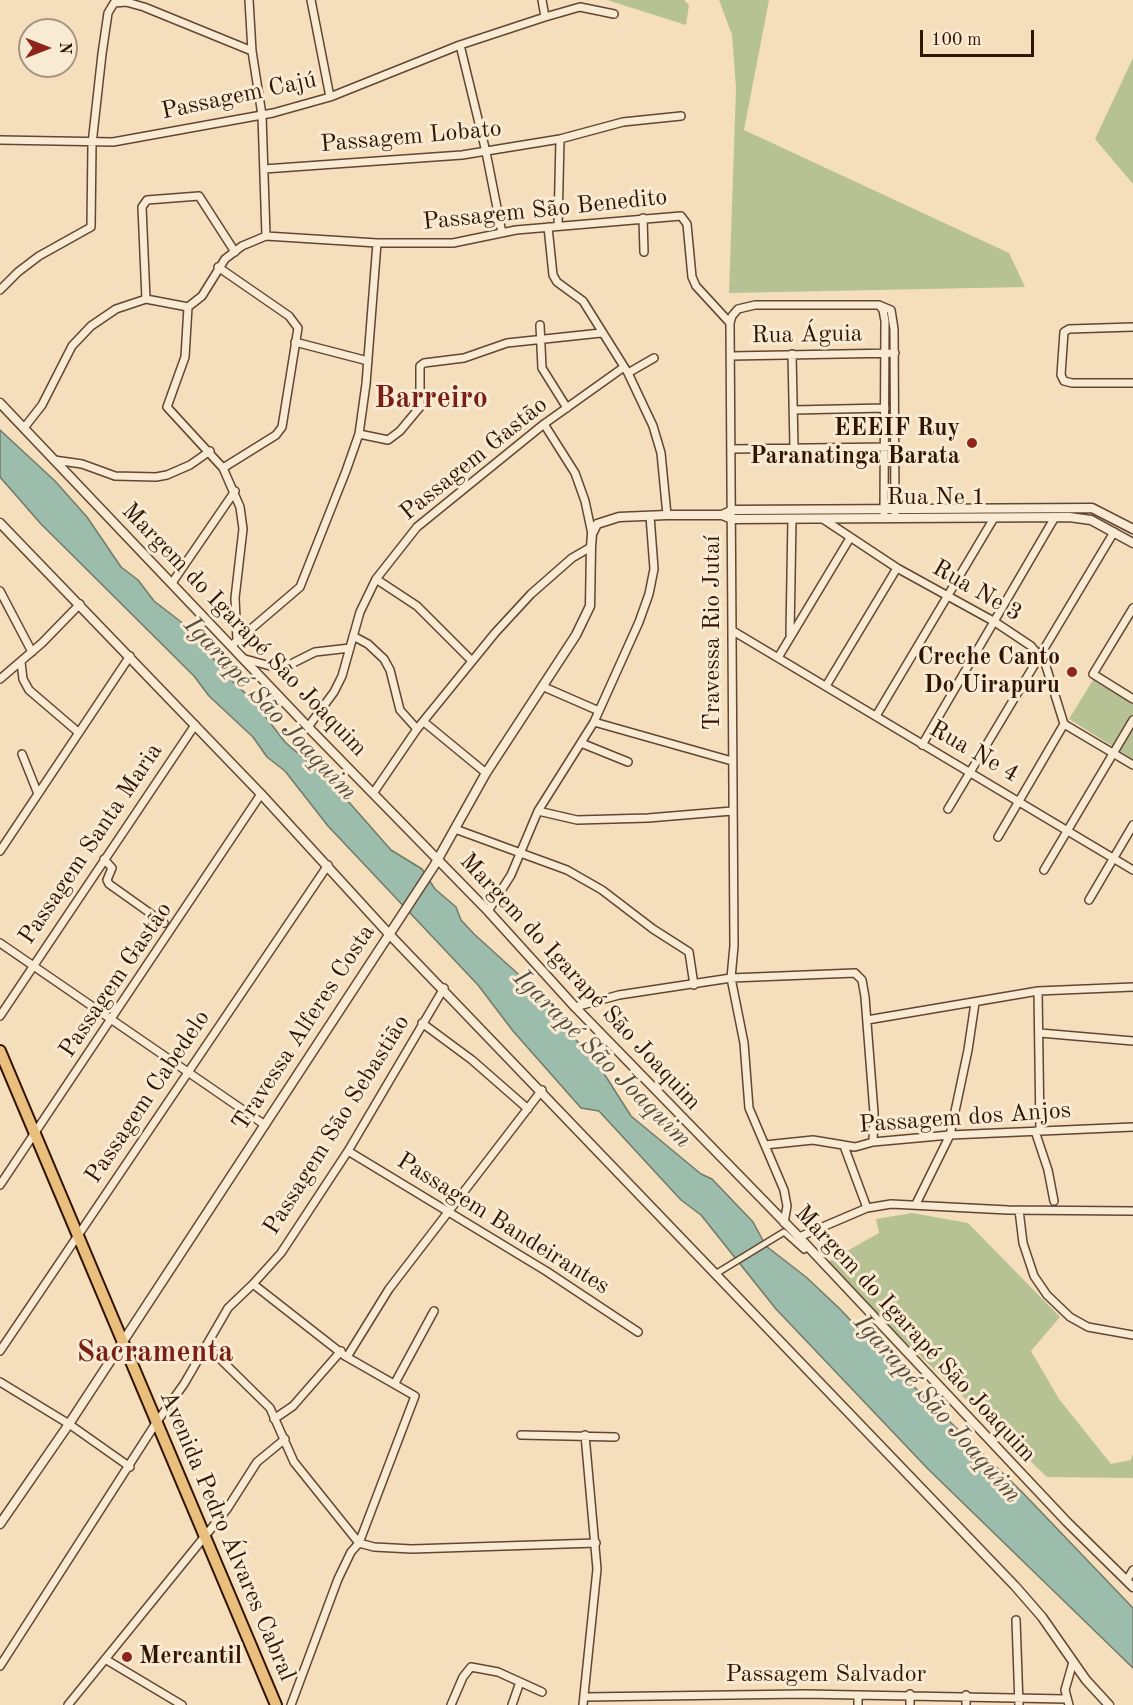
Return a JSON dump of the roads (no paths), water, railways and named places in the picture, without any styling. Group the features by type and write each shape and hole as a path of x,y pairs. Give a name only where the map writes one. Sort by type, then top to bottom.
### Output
{"main road":[{"name":"Avenida Pedro Álvares Cabral","path":"0,1051 121,1342 206,1534 276,1705"}],"street":[{"path":"234,643 235,598 243,529 235,491 223,468 210,451 167,407 185,357 188,307 202,296 218,267 235,252 266,236 262,115 252,51 249,0"},
{"path":"311,0 330,97"},
{"path":"542,0 545,17"},
{"path":"0,290 39,256 88,229 91,224 92,144 102,54 111,6 119,2 144,7 252,51"},
{"name":"Passagem Cajú","path":"0,140 92,144 138,138 262,115 330,97 460,45 545,17 580,7 614,14"},
{"path":"460,45 486,152 502,233"},
{"name":"Passagem Lobato","path":"264,169 486,152 560,139 623,122 681,116"},
{"path":"558,226 560,139"},
{"path":"146,299 142,207 147,200 199,196 235,252"},
{"name":"Passagem São Benedito","path":"266,236 377,243 453,243 548,227 675,215 684,219 696,286 730,323"},
{"path":"643,218 644,252"},
{"path":"548,227 552,275 557,282 583,301 626,370 658,440 667,515"},
{"path":"234,643 293,596 300,587 359,434 368,361 377,243"},
{"path":"218,267 295,320 298,328 282,427 276,435 223,468"},
{"path":"24,428 42,405 61,364 80,335 104,315 146,299 188,307"},
{"path":"730,323 732,315 738,309 755,305 879,305 887,307 892,314 895,353 895,518"},
{"path":"879,305 885,314 884,513"},
{"name":"Travessa Rio Jutaí","path":"730,323 734,946 731,978 744,1043 749,1108 786,1199 784,1223"},
{"path":"540,325 542,368 567,408"},
{"path":"1133,327 1069,329 1064,332 1061,368 1062,379 1072,383 1133,383"},
{"path":"359,434 388,440 400,431 420,407 420,366 424,363 447,362 507,343 602,333"},
{"path":"295,342 368,361"},
{"name":"Rua Águia","path":"731,356 895,353"},
{"path":"792,354 794,447"},
{"name":"Passagem Gastão","path":"308,727 334,692 360,612 376,579 417,527 544,424 626,370 654,358"},
{"name":"Margem do Igarapé São Joaquim","path":"0,403 172,584 234,643 244,659 374,792 436,863 488,911 575,1006 799,1237 1067,1522 1130,1583"},
{"path":"793,410 894,404"},
{"path":"544,424 575,473 585,501 592,534"},
{"path":"732,449 894,447"},
{"path":"53,460 82,464 115,476 156,477 190,465 210,451"},
{"path":"172,584 235,491"},
{"name":"Rua Ne 1","path":"732,514 823,519 884,513 895,508 1092,508 1130,527"},
{"name":"Rua Ne 1","path":"732,514 884,513 895,518 1055,517 1091,520 1133,543"},
{"path":"592,534 600,522 650,516 732,514"},
{"path":"488,911 520,855 538,811 594,722 649,594 654,552 650,516"},
{"path":"922,745 1055,517"},
{"path":"876,716 946,595 994,518"},
{"path":"790,637 792,519"},
{"name":"Rua Ne 3","path":"823,519 897,568 995,622 1041,655"},
{"path":"0,523 130,656 1015,1586 1042,1617 1073,1662 1109,1705"},
{"path":"948,809 1041,655 1118,534 1130,527"},
{"name":"Travessa Alferes Costa","path":"0,1524 69,1424 436,863 486,773 576,635 590,606 592,534"},
{"path":"779,656 850,538"},
{"path":"374,792 417,729 471,660 531,594 572,558 591,547"},
{"path":"826,686 897,568"},
{"path":"376,579 417,606 471,660"},
{"path":"0,591 32,652"},
{"path":"0,679 32,652 80,604"},
{"path":"1133,608 1094,672 1094,676 1133,699"},
{"name":"Rua Ne 4","path":"733,631 779,656 922,745 1133,870"},
{"path":"353,636 368,644 384,659 394,682 400,710 417,729"},
{"path":"244,659 281,669 315,652 350,648"},
{"path":"1041,655 1064,724 1133,765"},
{"path":"0,851 130,656"},
{"path":"21,662 22,679 29,690 78,732"},
{"path":"544,687 599,711"},
{"path":"1044,870 1133,720"},
{"path":"424,722 486,773"},
{"path":"594,722 732,761"},
{"path":"998,837 1064,724"},
{"name":"Passagem Santa Maria","path":"0,1016 195,725"},
{"path":"580,743 628,762"},
{"path":"22,754 38,794"},
{"name":"Passagem Gastão","path":"0,1185 261,794"},
{"path":"538,811 577,820 648,818 732,811"},
{"path":"1089,900 1133,825"},
{"path":"455,829 584,879 686,949 692,959 694,985"},
{"path":"104,859 112,868 107,880 109,884 164,923"},
{"name":"Passagem Cabedelo","path":"0,1351 328,865"},
{"path":"0,944 265,1125"},
{"path":"575,1006 619,995 731,978 850,972 860,975 867,1020 874,1113 873,1142"},
{"path":"867,1020 1038,991 1133,987"},
{"name":"Passagem São Sebastião","path":"0,1666 130,1467 207,1346 228,1308 281,1253 348,1151 444,988"},
{"path":"1038,991 1040,1033 1037,1131 1054,1201"},
{"path":"916,1204 950,1135 968,1050 975,1003"},
{"path":"422,1023 488,1073 528,1109"},
{"path":"1040,1033 1133,1041"},
{"path":"274,1419 293,1406 344,1354 389,1289 542,1090"},
{"name":"Passagem dos Anjos","path":"765,1145 813,1140 844,1146 950,1135 1133,1127"},
{"path":"844,1146 867,1208"},
{"name":"Passagem Bandeirantes","path":"348,1151 546,1270 638,1332"},
{"path":"799,1237 867,1208 891,1204 1019,1210 1133,1211"},
{"path":"1019,1210 1023,1243 1034,1276 1047,1295 1070,1317 1088,1327 1133,1335"},
{"path":"717,1273 784,1232 804,1250 808,1247"},
{"path":"253,1284 344,1354 415,1396 359,1543 351,1552 338,1578 291,1705"},
{"path":"395,1383 434,1311"},
{"path":"207,1346 270,1408 294,1462 359,1543 374,1547 412,1549 596,1543"},
{"path":"0,1382 69,1424 130,1467"},
{"path":"521,1435 615,1437"},
{"path":"583,1705 597,1569 585,1435"},
{"path":"68,1705 227,1509 257,1462 285,1439"},
{"path":"1130,1583 1133,1570"},
{"path":"1016,1620 1019,1705"},
{"path":"105,1659 182,1705"},
{"name":"Passagem Salvador","path":"585,1697 910,1694 1018,1696 1067,1702 1066,1684 1073,1662"},
{"path":"451,1705 469,1669 474,1667 486,1669 542,1692"},
{"path":"512,1705 520,1682"},
{"path":"910,1694 910,1705"},
{"path":"858,1695 858,1705"},
{"path":"966,1695 966,1705"}],"place":[{"name":"EEEIF Ruy Paranatinga Barata","path":"972,443"},
{"name":"Creche Canto Do Uirapuru","path":"1072,672"},
{"name":"Mercantil","path":"127,1657"}],"district":[{"name":"Barreiro","path":"431,399"},
{"name":"Sacramenta","path":"155,1353"}],"water label":[{"name":"Igarapé São Joaquim","path":"270,709"},
{"name":"Igarapé São Joaquim","path":"602,1059"},
{"name":"Igarapé São Joaquim","path":"937,1409"}]}
